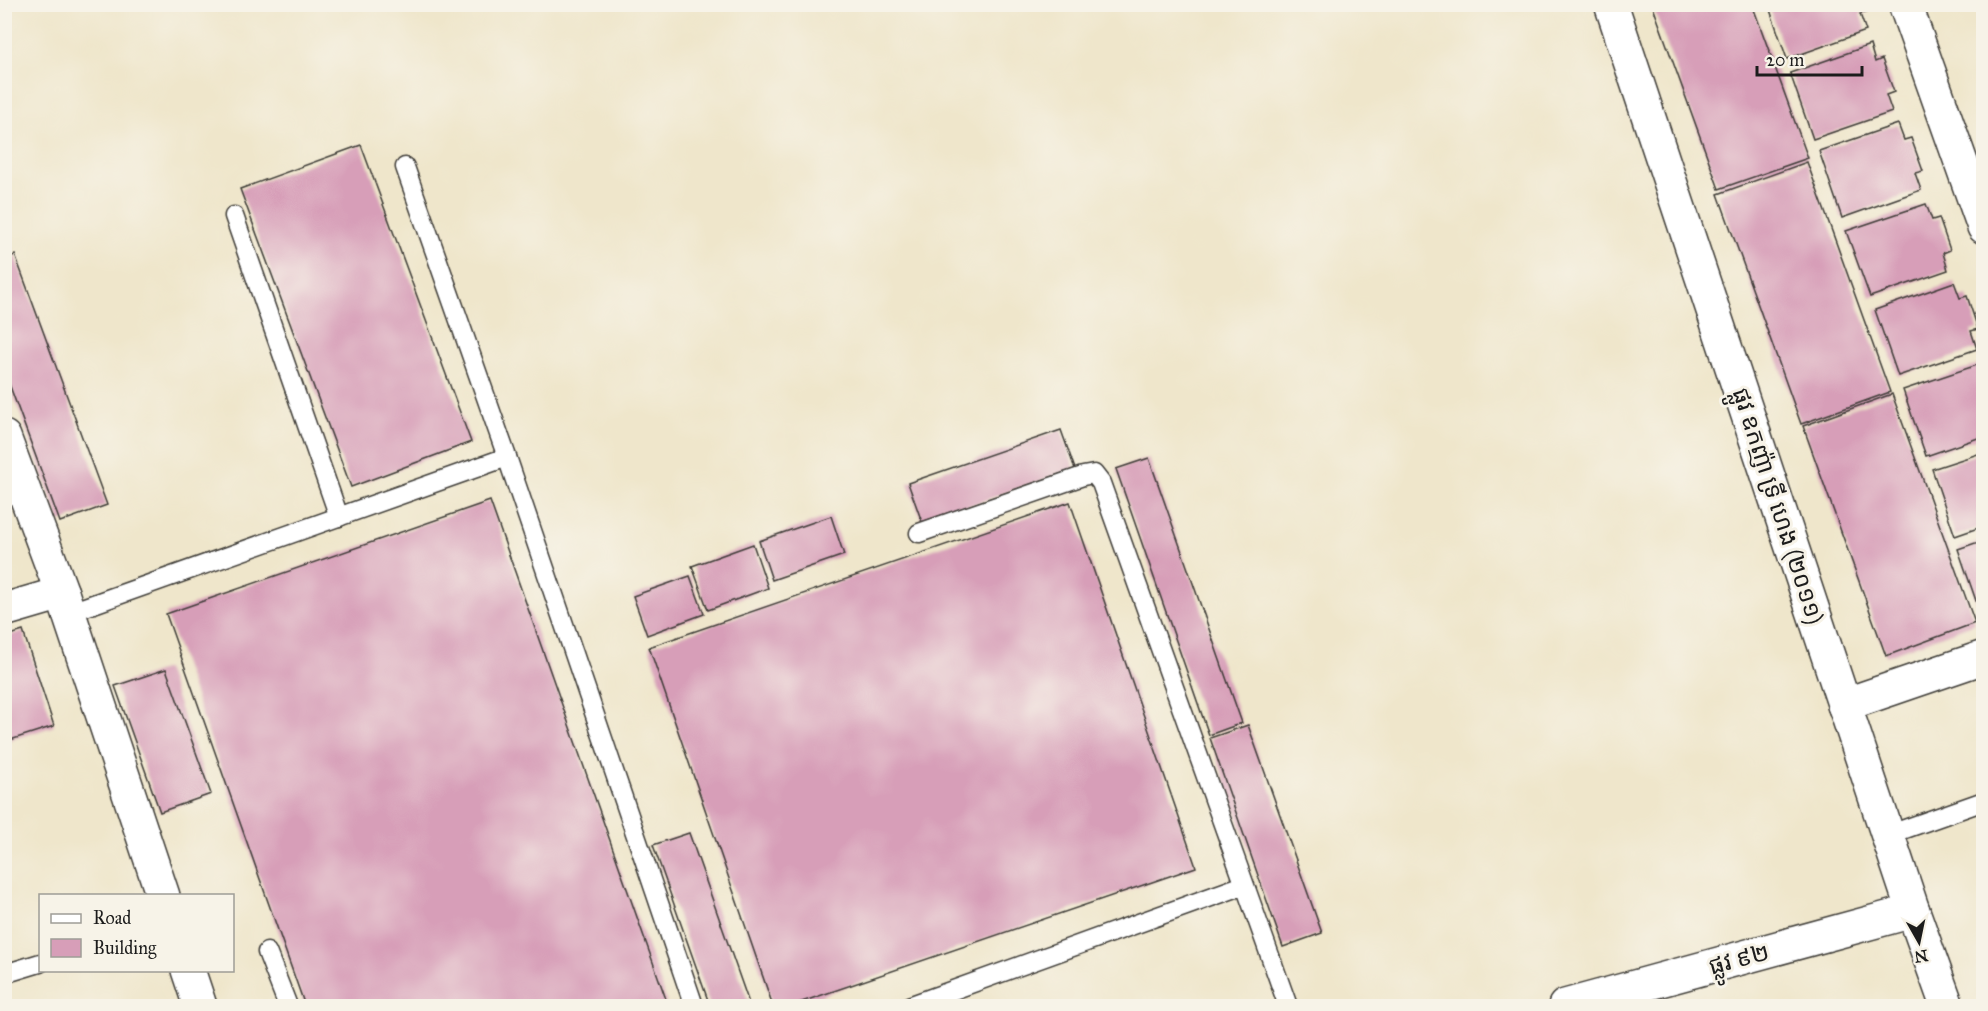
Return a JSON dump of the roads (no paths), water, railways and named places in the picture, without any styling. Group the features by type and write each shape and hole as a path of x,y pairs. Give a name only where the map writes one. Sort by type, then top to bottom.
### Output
{"main road":[{"name":"ផ្លូវ ឧកញ៉ា ទ្រី ហេង (២០១១)","path":"1611,4 1913,911 1947,1006"},
{"path":"1905,4 1983,228"},
{"path":"4,437 65,603 162,894"},
{"path":"4,610 65,603"},
{"path":"1844,705 1983,657"},
{"name":"ផ្លូវ ៩២","path":"1565,1006 1913,911"},
{"path":"189,972 200,1006"}],"lane":[{"path":"405,167 507,457 694,1006"},
{"path":"234,216 339,517"},
{"path":"65,603 339,517 507,457"},
{"path":"919,533 1094,474 1101,483 1288,1006"},
{"path":"1888,835 1983,801"},
{"path":"909,1006 1244,885"},
{"path":"267,952 288,1006"},
{"path":"4,974 39,963"}]}
